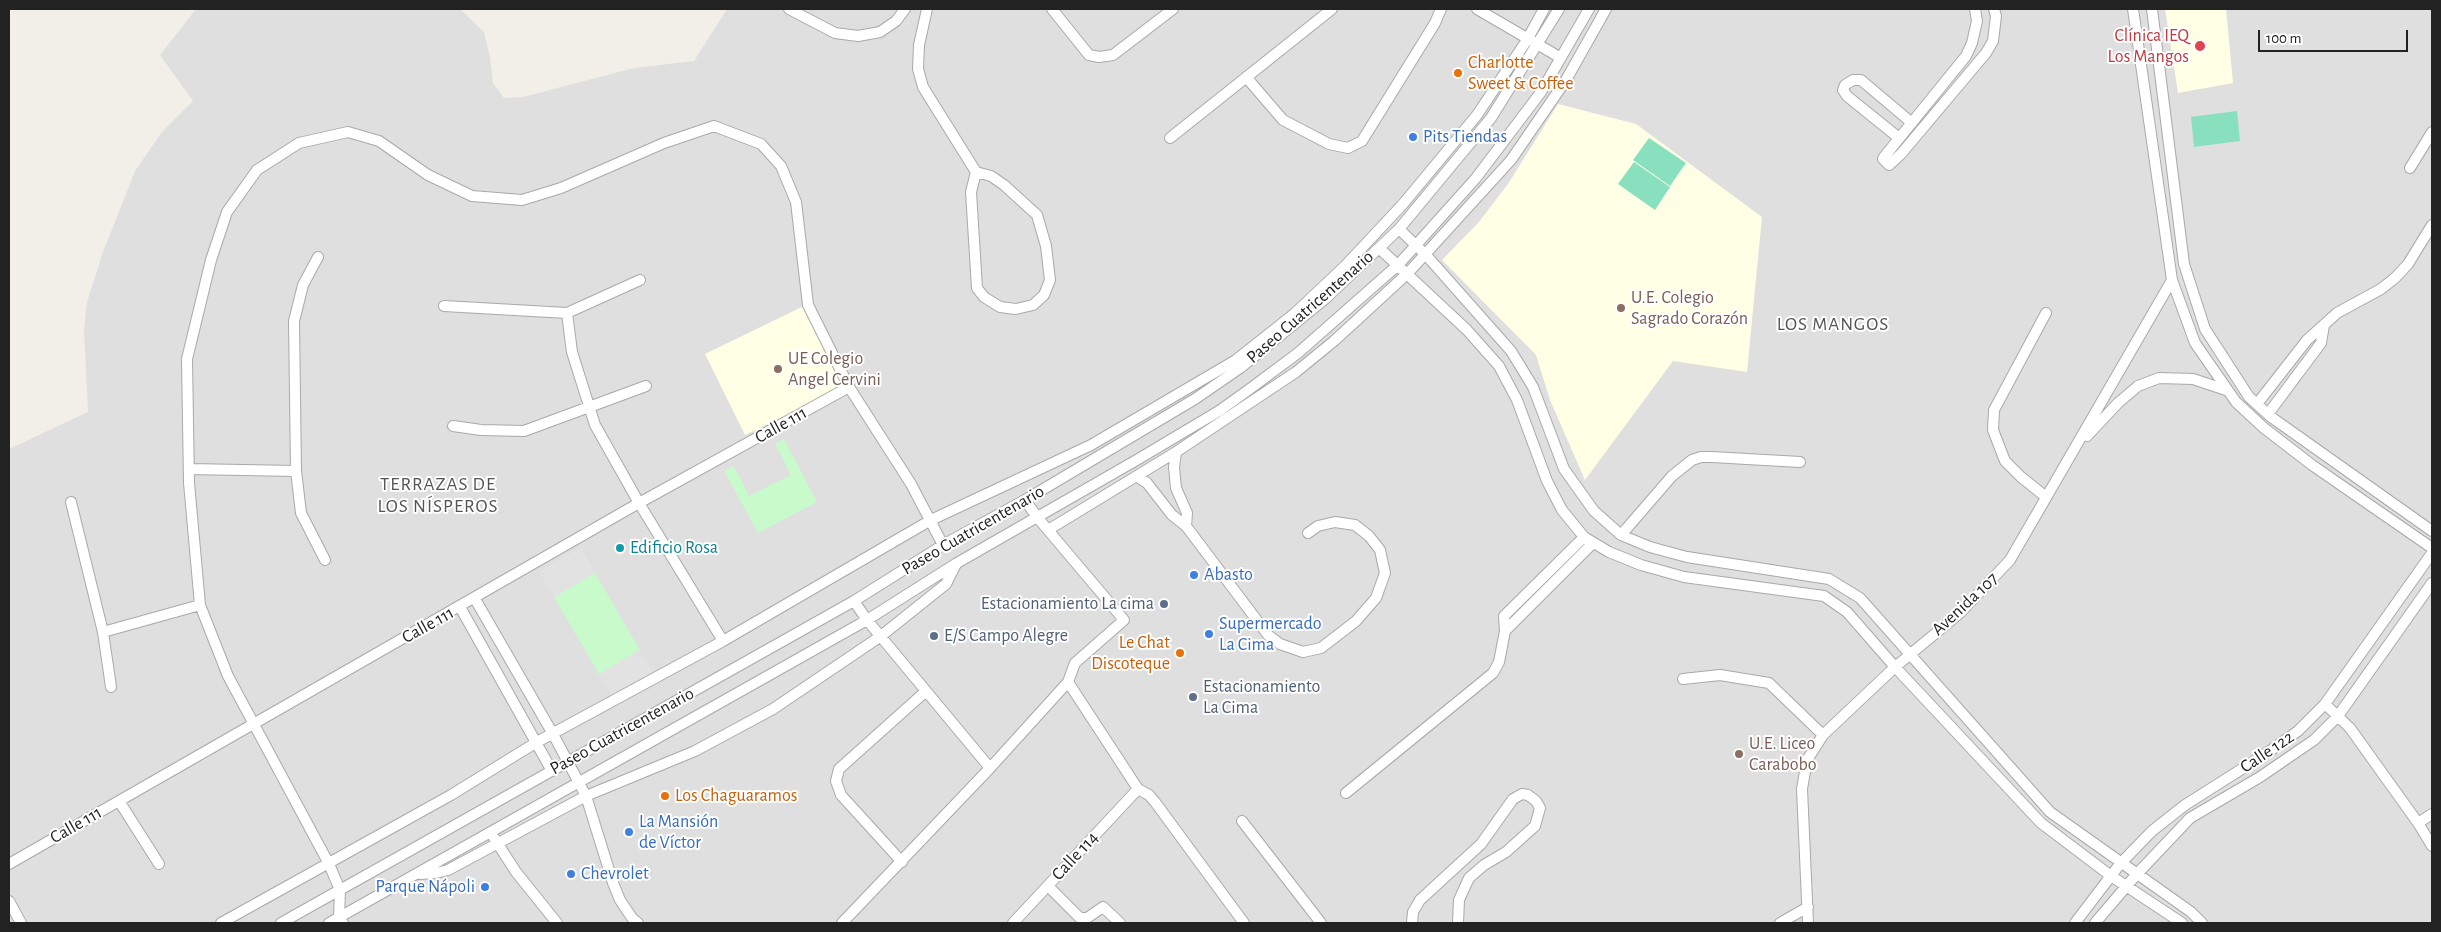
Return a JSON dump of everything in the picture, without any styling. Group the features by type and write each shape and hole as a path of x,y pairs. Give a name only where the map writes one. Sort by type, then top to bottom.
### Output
{"street":[{"path":"788,9 835,33 858,36 880,32 896,21 905,9"},
{"path":"927,9 919,44 918,69 923,87 976,172 991,176 1037,214 1046,246 1050,280 1044,295 1033,305 1016,309 1000,307 984,297 977,288 971,192 976,172"},
{"path":"1052,9 1089,56 1099,57 1112,55 1173,9"},
{"path":"1170,138 1332,9"},
{"path":"1246,77 1283,120 1329,144 1348,148 1362,141 1435,23 1441,9"},
{"path":"1477,9 1560,58"},
{"name":"Paseo Cuatricentenario","path":"221,923 451,795 537,742 723,640 931,520 1091,445 1236,360 1294,314 1345,266 1410,196 1477,115 1527,40 1544,9"},
{"name":"Paseo Cuatricentenario","path":"280,923 854,601 943,545 1025,500 1195,399 1254,357 1326,298 1399,229 1491,118 1559,9"},
{"name":"Paseo Cuatricentenario","path":"329,923 341,920 417,874 867,620 957,563 1219,411 1247,391 1298,353 1398,264 1476,178 1540,92 1589,9"},
{"path":"1048,530 1138,477 1284,381 1334,341 1408,273 1511,160 1566,80 1606,9"},
{"path":"1976,9 1977,21 1972,42 1966,56 1884,156 1883,160 1889,165 1902,154 1986,53 1993,40 1996,16 1994,9"},
{"path":"2133,9 2172,280 2195,343 2226,390 2264,428 2312,465 2432,548"},
{"path":"2152,9 2184,264 2206,329 2249,396 2268,414 2294,435 2432,531"},
{"path":"1899,138 1847,96 1843,90 1845,85 1853,80 1860,80 1912,123"},
{"path":"341,920 340,890 329,864 228,676 200,605 189,469 187,359 211,260 227,212 257,170 299,143 348,132 379,141 428,175 472,196 522,200 561,188 664,143 714,126 761,144 781,166 796,202 808,305 849,387 931,520 943,545"},
{"path":"2410,168 2432,132"},
{"path":"1410,196 1427,196"},
{"path":"2257,404 2307,340 2338,313 2381,290 2395,278 2408,264 2432,225"},
{"path":"1399,229 1426,255 1511,351 1533,387 1564,469 1594,511 1621,535 1650,547 1687,557 1830,579 1860,598 2050,812 2120,864 2191,912 2202,923"},
{"path":"1379,248 1468,330 1499,366 1517,400 1547,481 1562,510 1584,536 1609,552 1641,565 1684,577 1824,596 1847,612 1895,667 2041,823 2111,876 2182,923"},
{"path":"318,257 303,285 294,320 296,471 301,513 325,560"},
{"path":"1345,266 1354,273"},
{"path":"444,306 567,313 640,280"},
{"name":"Avenida 107","path":"1808,923 1802,789 1807,760 1823,735 1895,667 1960,613 2010,560 2172,280"},
{"path":"567,313 572,352 595,425 639,503 723,640"},
{"path":"2046,313 1994,410 1993,430 2005,461 2046,497"},
{"path":"2268,414 2321,343 2324,325"},
{"path":"1236,360 1254,357"},
{"path":"2075,450 2118,403 2138,386 2160,378 2193,379 2226,390"},
{"path":"1247,391 1284,381"},
{"path":"453,426 481,430 524,431 646,386"},
{"name":"Calle 111","path":"9,864 253,723 475,599 639,503 849,387"},
{"path":"1176,452 1174,467 1176,488 1187,513 1186,526"},
{"path":"1621,535 1672,476 1692,460 1701,457 1712,457 1800,462"},
{"path":"189,469 296,471"},
{"path":"1138,477 1147,483 1172,515 1186,526 1268,635 1280,644 1303,652 1321,648 1356,621 1376,598 1385,573 1380,550 1369,536 1355,525 1335,522 1318,526 1308,533"},
{"path":"842,923 902,862 1068,682 1075,663 1124,620 1037,517 1025,500"},
{"path":"71,502 103,632 111,687"},
{"path":"1346,793 1493,673 1499,662 1505,631 1504,616 1584,536"},
{"path":"1505,631 1593,542"},
{"name":"Calle 122","path":"2075,923 2120,864 2152,831 2178,810 2298,731 2325,704 2432,553"},
{"name":"Paseo Cuatricentenario","path":"417,874 448,870 497,842 586,796 695,751 773,710 881,636 946,584 957,563"},
{"name":"Calle 122","path":"2095,923 2136,874 2190,818 2260,777 2306,745 2338,716 2432,583"},
{"path":"475,599 553,734 586,796 613,884 620,900 632,918 638,923"},
{"path":"854,601 925,692 990,768"},
{"path":"103,632 200,605"},
{"path":"460,607 552,771"},
{"path":"1682,679 1720,675 1769,683 1823,735"},
{"path":"1068,682 1138,789 1149,795 1155,802 1244,923"},
{"path":"902,862 841,795 836,781 839,769 925,692"},
{"path":"2325,704 2338,716 2370,755 2432,846"},
{"name":"Calle 114","path":"1013,923 1138,789"},
{"path":"1412,923 1413,912 1420,900 1481,844 1513,799 1522,794 1528,795 1540,808 1535,826 1506,852 1484,865 1469,878 1459,900 1458,923"},
{"path":"119,801 159,864"},
{"path":"2418,823 2432,814"},
{"path":"1242,821 1322,923"},
{"path":"491,833 516,872 557,923"},
{"path":"1048,886 1080,918 1087,918 1103,907 1120,923"},
{"path":"9,901 21,923"},
{"path":"1780,923 1808,907"}],"shaded area":[{"path":"196,9 460,9 484,32 490,57 493,83 504,98 523,97 634,68 694,61 727,9 2432,9 2432,923 9,923 9,449 88,412 84,330 87,302 103,252 135,171 162,132 193,101 160,55"},
{"name":"Clínica IEQ Los Mangos","path":"2165,9 2226,9 2233,83 2178,93"},
{"name":"U.E. Colegio Sagrado Corazón","path":"1558,104 1636,124 1762,217 1747,372 1673,361 1585,480 1550,400 1536,355 1442,260 1478,223 1508,184"},
{"name":"UE Colegio Angel Cervini","path":"810,303 850,384 745,435 705,354"},
{"path":"581,547 595,573 554,597 538,572"},
{"path":"640,650 653,673 612,696 599,674"}],"green space":[{"path":"2237,111 2240,141 2194,147 2191,117"},
{"path":"1649,138 1686,163 1670,186 1633,160"},
{"path":"1634,162 1670,187 1655,210 1618,184"},
{"path":"784,439 817,502 758,533 724,471 734,466 749,496 791,475 775,444"},
{"path":"595,573 640,650 599,674 554,597"}],"place":[{"name":"Clínica IEQ Los Mangos","path":"2200,46"},
{"name":"Charlotte Sweet & Coffee","path":"1458,73"},
{"name":"Pits Tiendas","path":"1413,137"},
{"name":"U.E. Colegio Sagrado Corazón","path":"1621,308"},
{"name":"UE Colegio Angel Cervini","path":"778,369"},
{"name":"Edificio Rosa","path":"620,548"},
{"name":"Abasto","path":"1194,575"},
{"name":"Estacionamiento La cima","path":"1164,604"},
{"name":"Supermercado La Cima","path":"1209,634"},
{"name":"E/S Campo Alegre","path":"934,636"},
{"name":"Le Chat Discoteque","path":"1180,653"},
{"name":"Estacionamiento La Cima","path":"1193,697"},
{"name":"U.E. Liceo Carabobo","path":"1739,754"},
{"name":"Los Chaguaramos","path":"665,796"},
{"name":"La Mansión de Víctor","path":"629,832"},
{"name":"Chevrolet","path":"571,874"},
{"name":"Parque Nápoli","path":"485,887"}],"district":[{"name":"LOS MANGOS","path":"1833,324"},
{"name":"TERRAZAS DE LOS NÍSPEROS","path":"438,495"}]}
